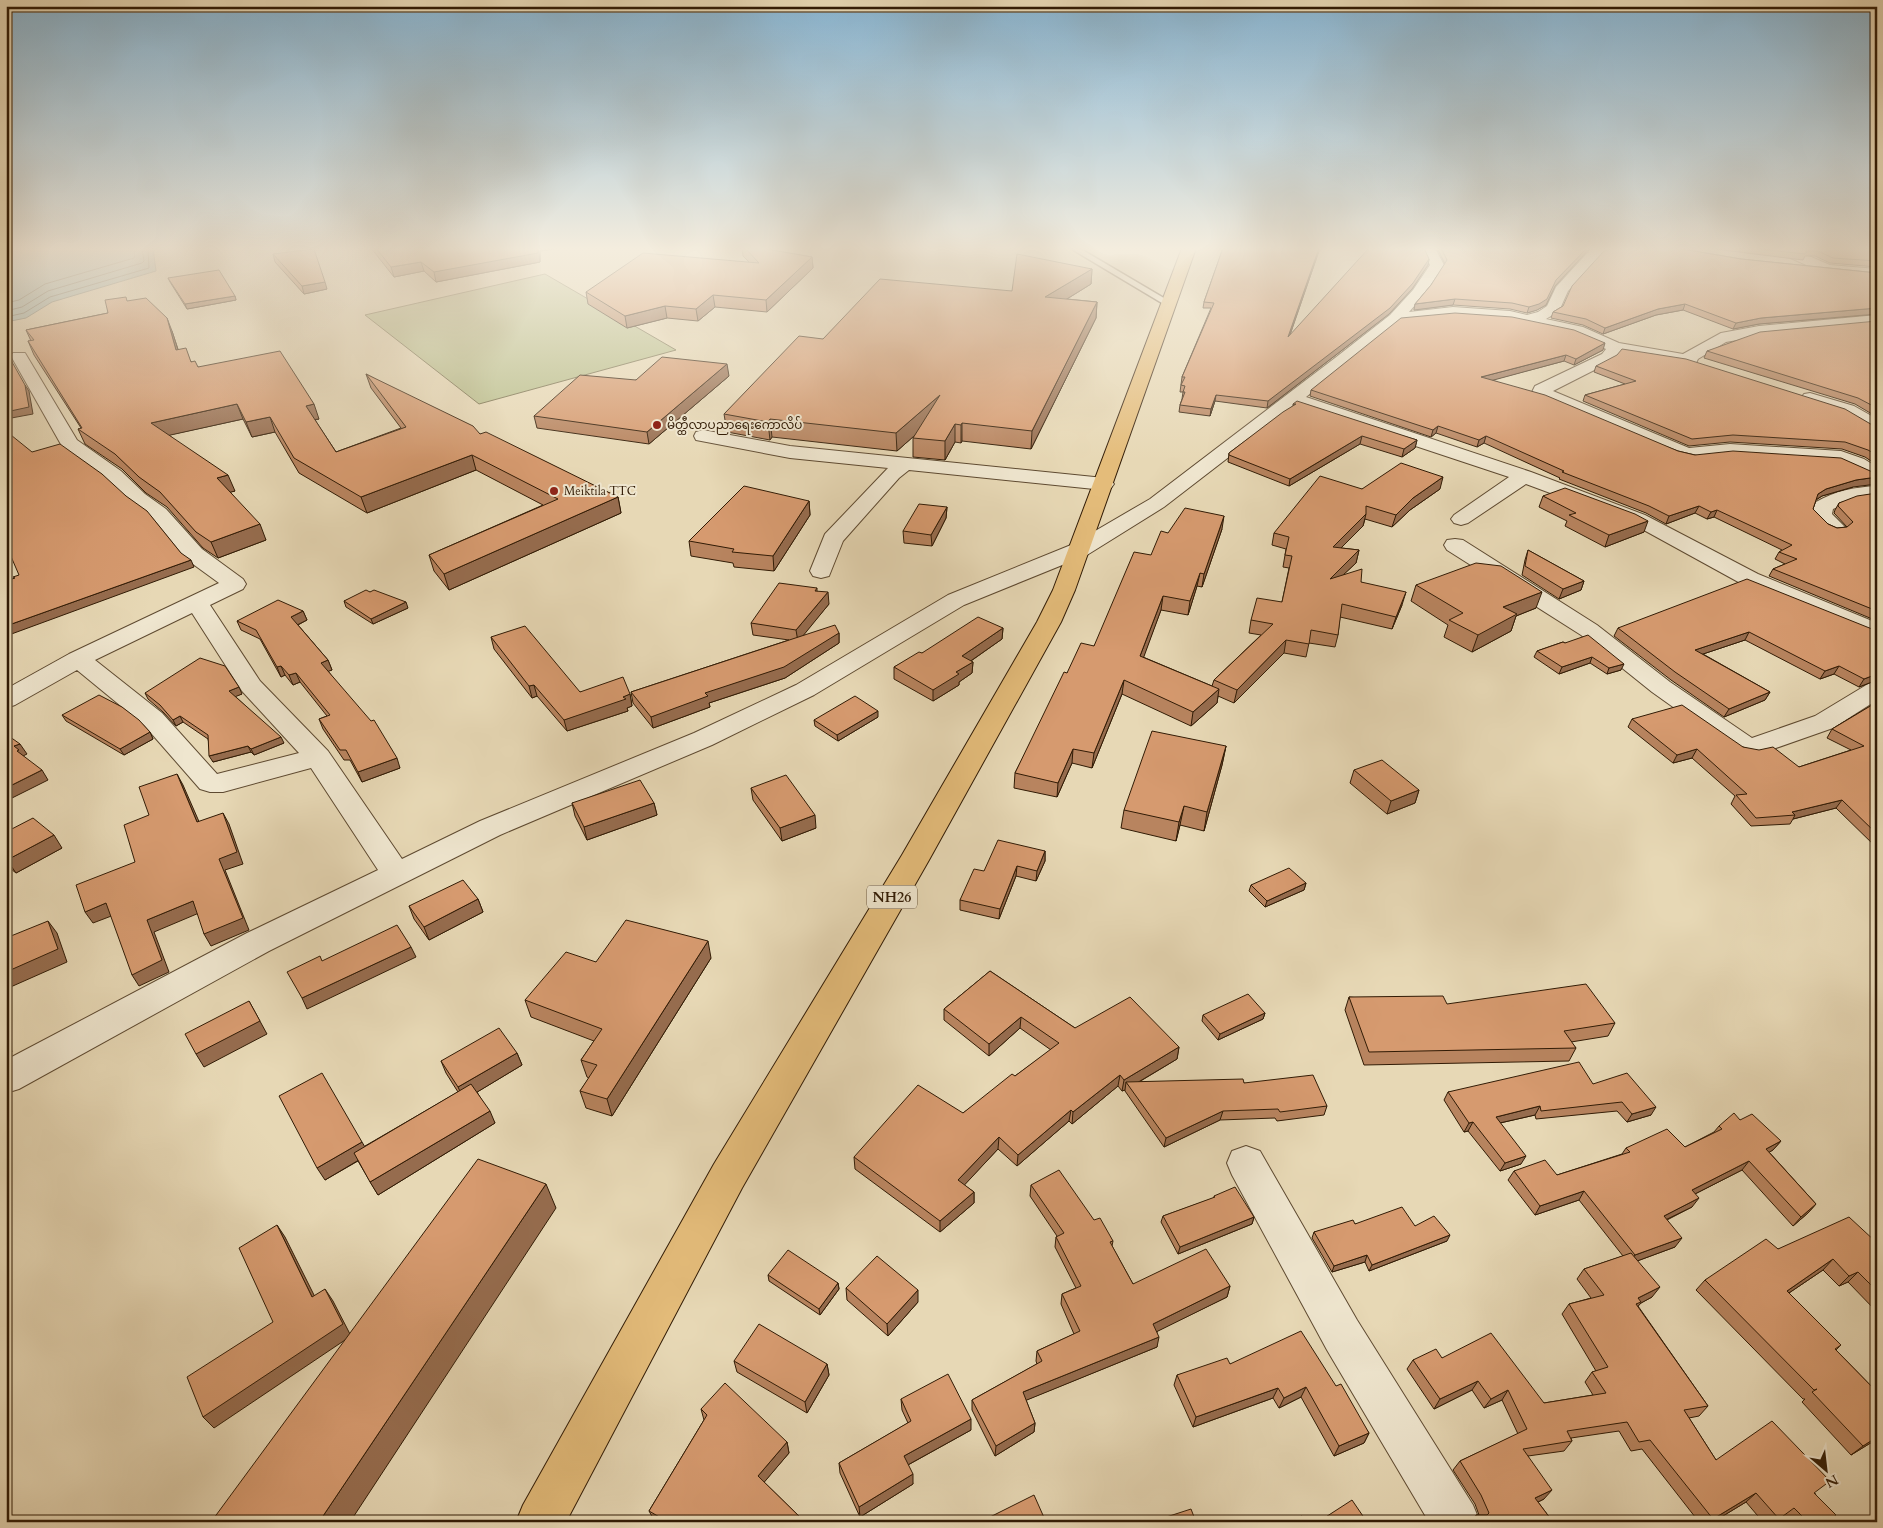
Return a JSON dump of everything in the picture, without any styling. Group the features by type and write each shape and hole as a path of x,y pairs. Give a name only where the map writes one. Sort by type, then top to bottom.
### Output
{"highway":[{"name":"NH26","path":"540,1522 728,1176 914,860 1049,622 1064,590 1164,319"}],"street":[{"path":"6,1078 258,942 396,874 490,828 712,735 805,690 956,600 1079,550 1157,504 1392,319"},
{"path":"1526,320 1577,330 1615,347 1686,359 1714,368"},
{"path":"1686,359 1721,338 1760,331 1877,320"},
{"path":"1615,347 1608,357 1541,390 1541,392 1683,452 1692,454 1730,450 1754,450 1841,457 1857,462 1877,475"},
{"path":"6,700 78,659 235,584 194,554 159,513 138,498 114,475 70,444 19,356"},
{"path":"1790,392 1848,410 1877,427"},
{"path":"1293,399 1524,476 1638,519 1750,578 1877,632"},
{"path":"703,436 790,452 1104,484"},
{"path":"821,571 833,539 892,474 905,464"},
{"path":"1461,519 1524,476"},
{"path":"1836,529 1821,514 1823,506 1834,499 1864,492 1877,492"},
{"path":"1455,545 1589,630 1661,687 1749,748 1824,722 1877,689"},
{"path":"197,603 251,686 318,757 396,874"},
{"path":"1850,621 1877,608"},
{"path":"78,659 153,719 210,783 223,783 318,757"},
{"path":"1246,1163 1342,1335 1456,1522"}],"green space":[{"path":"371,319 623,319 676,350 479,404"}],"water":[{"path":"6,319 19,319 6,322"}],"building":[{"path":"78,319 167,319 176,350 186,348 191,362 195,361 198,367 280,351 314,404 306,406 336,452 406,427 366,374 473,426 480,434 486,432 618,497 444,574 429,555 558,499 472,455 361,497 294,458 270,417 246,422 237,404 151,423 228,475 217,478 260,524 211,542 196,532 160,492 139,477 115,454 78,429 82,428 28,341 34,340 26,330"},
{"path":"842,319 1088,319 1032,431 962,423 961,425 955,424 945,441 913,438 940,395 896,433 770,419 768,422 724,414 799,336 823,339"},
{"path":"1207,319 1294,319 1288,337 1304,319 1375,319 1268,401 1216,395 1211,409 1180,405 1185,392 1183,392 1185,386 1181,385 1185,377 1182,377"},
{"path":"1399,319 1523,319 1574,330 1605,343 1576,359 1566,355 1481,377 1545,395 1678,451 1695,455 1733,451 1841,458 1877,474 1877,477 1856,480 1826,489 1818,494 1813,509 1828,524 1837,528 1847,527 1853,522 1838,506 1839,503 1857,496 1877,493 1877,611 1773,569 1797,559 1779,552 1792,545 1717,510 1711,512 1699,506 1669,516 1649,506 1562,472 1564,471 1486,436 1479,440 1438,426 1433,430 1311,390"},
{"path":"1587,319 1629,319 1605,328"},
{"path":"1726,319 1754,319 1736,323"},
{"path":"1877,321 1877,408 1858,398 1707,351 1760,332"},
{"path":"1622,349 1686,359 1845,409 1877,426 1877,455 1845,442 1733,435 1692,439 1585,395 1636,381 1596,366 1617,355"},
{"path":"6,353 25,385 29,407 6,412"},
{"path":"662,357 727,364 647,432 534,416 580,375 636,380"},
{"path":"1297,401 1417,440 1404,449 1362,436 1290,479 1229,455 1229,453 1296,404 1293,404"},
{"path":"6,431 32,452 60,444 102,474 126,496 147,511 181,553 191,560 6,626 6,581 19,575 6,545"},
{"path":"1401,463 1443,477 1413,498 1396,515 1366,506 1366,514 1333,547 1359,550 1330,579 1362,569 1361,582 1406,592 1396,617 1342,604 1338,635 1311,630 1309,644 1286,640 1237,690 1214,680 1273,624 1251,620 1257,598 1282,602 1292,556 1285,555 1289,537 1274,533 1320,476 1362,489"},
{"path":"744,486 809,501 773,556 732,552 734,549 689,541"},
{"path":"1565,488 1635,514 1648,521 1609,535 1569,515 1576,513 1543,496"},
{"path":"919,504 947,507 931,535 903,531"},
{"path":"1185,508 1224,516 1204,574 1200,573 1190,601 1163,596 1140,656 1219,689 1193,712 1124,680 1094,753 1073,749 1058,783 1015,773 1064,672 1067,673 1081,643 1094,646 1134,552 1151,555 1161,531 1168,533"},
{"path":"1528,550 1584,581 1563,589 1525,566"},
{"path":"1476,563 1501,566 1542,592 1503,607 1517,614 1478,635 1449,620 1463,613 1416,585"},
{"path":"1747,579 1877,631 1877,674 1864,679 1839,666 1825,671 1749,632 1695,650 1770,692 1729,709 1675,672 1618,628"},
{"path":"779,583 817,588 815,591 828,592 796,630 751,623"},
{"path":"366,590 370,592 374,590 406,602 371,619 344,601"},
{"path":"278,600 303,611 291,617 328,660 321,663 371,721 374,720 397,758 358,772 346,750 340,750 319,719 330,715 296,673 289,675 281,666 277,667 256,630 237,621"},
{"path":"978,617 1003,628 962,656 973,662 956,672 959,674 933,690 894,667 919,652 922,653"},
{"path":"835,625 839,633 784,667 705,693 708,696 651,717 631,692"},
{"path":"525,626 580,692 623,677 630,694 623,697 626,699 564,720 534,685 529,686 491,637"},
{"path":"1588,635 1624,664 1609,668 1592,657 1562,667 1537,651 1563,642 1565,643"},
{"path":"200,658 225,666 239,687 229,691 281,737 251,749 248,746 209,756 208,735 180,716 173,720 160,705 145,693"},
{"path":"99,695 122,707 139,720 150,732 120,749 62,715"},
{"path":"855,696 878,711 837,735 814,720"},
{"path":"1877,702 1877,834 1842,800 1792,812 1795,815 1756,818 1736,795 1747,794 1697,749 1677,755 1632,719 1682,705 1743,747 1759,750 1773,747 1799,767 1864,746 1832,729"},
{"path":"1152,731 1226,746 1207,812 1184,806 1179,822 1124,810"},
{"path":"6,734 20,744 14,746 19,750 17,751 42,770 6,788"},
{"path":"1382,760 1419,790 1391,801 1354,770"},
{"path":"177,774 197,822 223,813 237,852 219,859 243,918 204,934 193,901 147,920 162,960 132,975 106,903 85,912 76,885 135,862 124,825 149,815 139,787"},
{"path":"786,775 815,815 780,828 751,788"},
{"path":"640,780 654,803 584,827 572,803"},
{"path":"33,818 54,835 6,860 6,832"},
{"path":"998,840 1045,851 1037,871 1017,866 1000,909 960,900 974,869 984,871"},
{"path":"1289,868 1306,883 1267,901 1251,885"},
{"path":"463,880 478,899 424,927 409,906"},
{"path":"626,920 708,941 607,1099 580,1091 597,1065 581,1060 602,1029 525,1000 566,952 596,962"},
{"path":"48,921 58,949 6,972 6,938"},
{"path":"397,925 411,947 302,998 287,972 320,956 322,961"},
{"path":"990,971 1075,1028 1130,997 1179,1047 1124,1080 1120,1075 1073,1112 1071,1110 1018,1155 999,1137 958,1180 974,1192 940,1221 854,1157 918,1085 963,1113 1012,1074 1015,1076 1059,1043 1021,1017 989,1044 944,1009"},
{"path":"1586,984 1615,1023 1564,1031 1576,1048 1369,1052 1349,997 1443,996 1447,1004"},
{"path":"1248,994 1265,1013 1220,1034 1203,1015"},
{"path":"249,1001 260,1021 196,1054 185,1034"},
{"path":"499,1028 517,1053 458,1087 441,1061"},
{"path":"1579,1062 1593,1084 1627,1073 1656,1107 1632,1114 1622,1102 1541,1111 1540,1106 1496,1117 1526,1156 1505,1163 1473,1122 1469,1123 1448,1092"},
{"path":"322,1073 362,1142 317,1168 279,1096"},
{"path":"1313,1075 1327,1106 1280,1112 1278,1109 1223,1111 1166,1138 1126,1082 1243,1079 1244,1083"},
{"path":"471,1084 490,1111 370,1182 354,1153"},
{"path":"1734,1113 1740,1120 1752,1114 1781,1141 1766,1149 1816,1204 1801,1217 1749,1161 1692,1190 1699,1198 1664,1216 1682,1238 1635,1255 1584,1191 1540,1206 1514,1171 1545,1160 1557,1175 1630,1152 1626,1148 1667,1129 1685,1147 1722,1129 1719,1126"},
{"path":"478,1159 546,1184 319,1522 211,1522"},
{"path":"1059,1170 1094,1220 1100,1218 1113,1241 1110,1242 1133,1284 1206,1249 1230,1286 1153,1324 1159,1337 1023,1392 1035,1423 996,1446 972,1400 1042,1361 1037,1351 1080,1331 1062,1294 1081,1286 1056,1237 1064,1233 1031,1185"},
{"path":"1235,1187 1254,1217 1180,1247 1163,1216 1215,1197"},
{"path":"1402,1207 1415,1226 1434,1216 1450,1235 1372,1265 1367,1255 1334,1266 1314,1232 1353,1220 1355,1224"},
{"path":"1849,1217 1877,1242 1877,1291 1858,1272 1849,1276 1833,1259 1787,1291 1841,1345 1835,1349 1877,1392 1877,1437 1863,1446 1812,1392 1817,1389 1814,1390 1705,1280 1766,1239 1778,1249"},
{"path":"277,1225 312,1297 325,1289 343,1324 203,1417 187,1377 273,1322 239,1248"},
{"path":"788,1250 838,1283 819,1309 768,1275"},
{"path":"1631,1253 1660,1287 1638,1298 1641,1302 1636,1304 1708,1406 1684,1410 1716,1460 1772,1421 1830,1481 1814,1493 1836,1515 1828,1522 1808,1522 1794,1508 1779,1519 1756,1493 1713,1519 1650,1440 1639,1442 1627,1422 1567,1431 1572,1441 1523,1449 1552,1490 1535,1498 1553,1522 1481,1522 1476,1515 1487,1515 1489,1513 1481,1495 1460,1461 1527,1429 1508,1390 1491,1399 1478,1381 1440,1399 1413,1360 1436,1349 1442,1358 1491,1333 1544,1403 1606,1393 1592,1372 1608,1367 1569,1304 1604,1295 1584,1269"},
{"path":"877,1256 918,1290 887,1324 846,1288"},
{"path":"759,1324 827,1364 805,1402 734,1361"},
{"path":"1301,1331 1336,1386 1341,1384 1369,1433 1339,1446 1306,1387 1284,1398 1278,1388 1196,1417 1177,1375 1227,1358 1230,1364"},
{"path":"948,1374 971,1419 904,1456 913,1474 859,1507 839,1463 911,1421 901,1399"},
{"path":"725,1383 787,1442 758,1476 805,1522 668,1522 649,1511 707,1415 701,1409"},
{"path":"1034,1495 1046,1522 985,1522 984,1520"},
{"path":"1352,1500 1367,1522 1318,1522"},
{"path":"1191,1509 1196,1522 1151,1522"},
{"path":"1302,1516 1305,1522 1286,1522"}],"place":[{"name":"မိတ္ထီလာပညာရေးကောလိပ်","path":"657,425"},
{"name":"Meiktila TTC","path":"554,491"}]}
